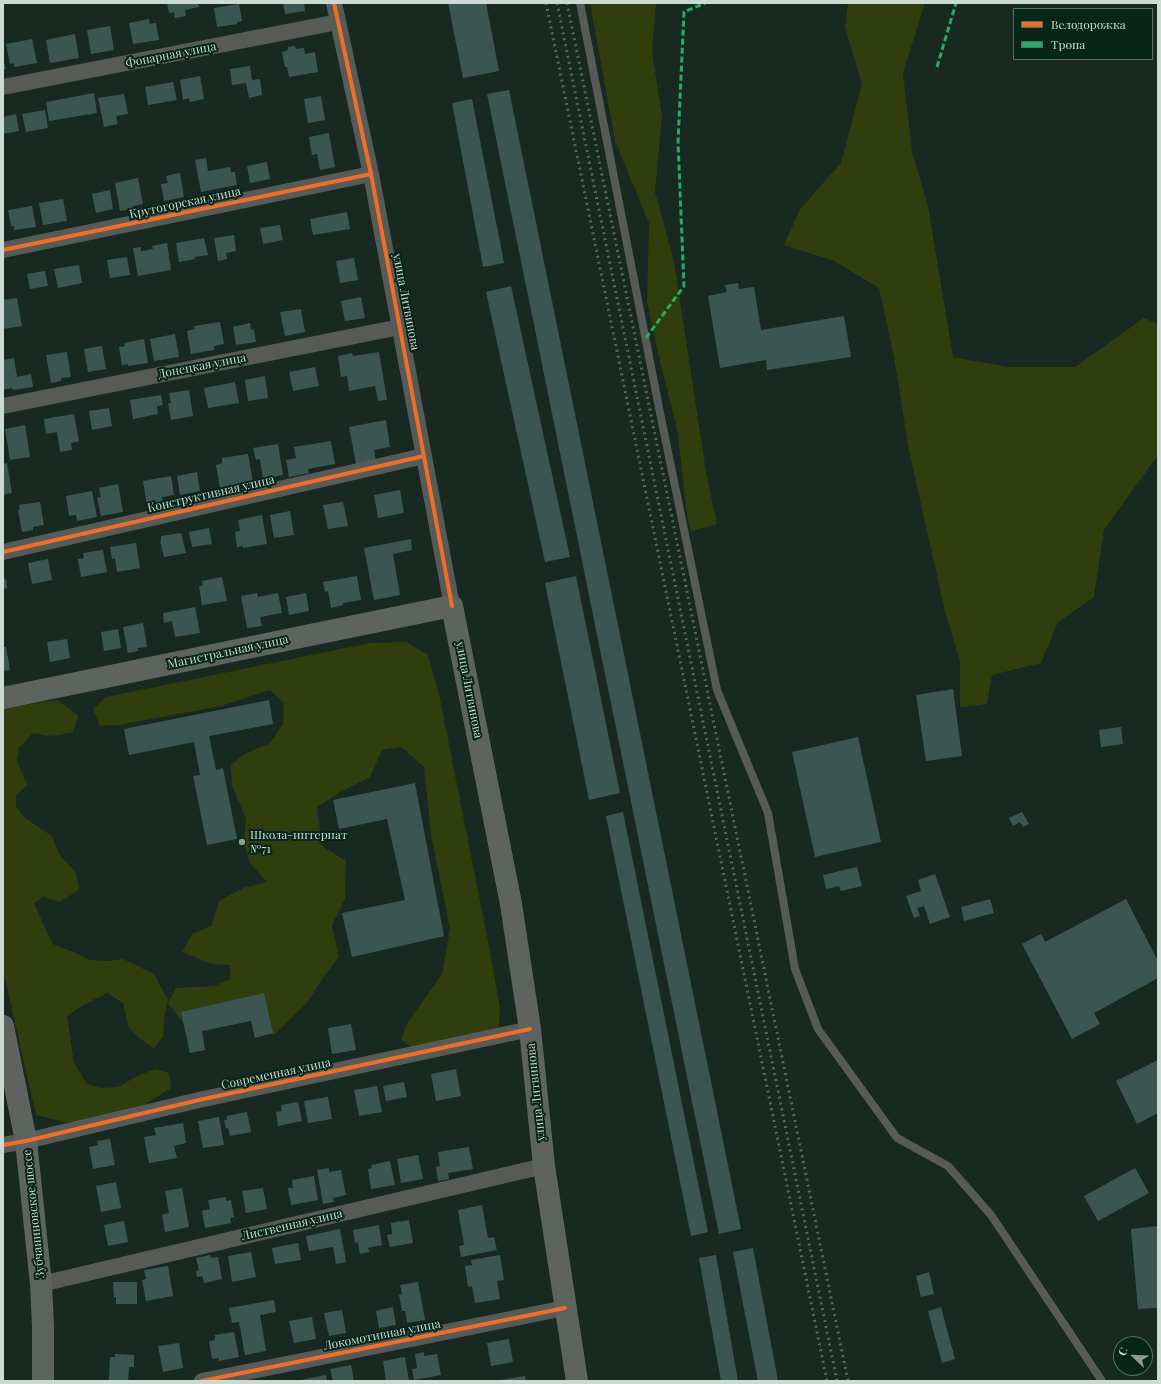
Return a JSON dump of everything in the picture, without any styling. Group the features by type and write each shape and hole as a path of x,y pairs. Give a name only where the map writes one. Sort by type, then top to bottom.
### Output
{"main road":[{"name":"Магистральная улица","path":"3,698 452,606"},
{"name":"улица Литвинова","path":"452,606 511,904 530,1029 544,1166 577,1381"},
{"name":"Зубчаниновское шоссе","path":"3,1026 26,1141 43,1326 43,1381"}],"street":[{"name":"улица Литвинова","path":"334,3 371,174 452,606"},
{"name":"Фонарная улица","path":"3,87 338,22"},
{"name":"Крутогорская улица","path":"3,250 371,174"},
{"name":"Донецкая улица","path":"3,406 400,327"},
{"name":"Конструктивная улица","path":"3,552 424,456"},
{"name":"Современная улица","path":"3,1145 26,1141 199,1100 530,1029"},
{"name":"Лиственная улица","path":"40,1284 544,1166"},
{"name":"Локомотивная улица","path":"202,1381 565,1308"}],"lane":[{"path":"580,3 661,418 717,690 768,813 795,969 818,1029 897,1138 948,1166 991,1215 1102,1381"}],"green space":[{"path":"590,3 656,3 652,51 662,116 655,192 674,261 706,472 717,524 691,531 687,515 677,429 647,302 649,223 615,141"},
{"path":"848,3 925,3 903,73 912,152 928,206 953,357 1008,367 1075,367 1144,318 1158,324 1158,455 1104,530 1094,597 1058,622 1041,663 992,675 987,704 960,707 960,661 945,611 909,451 894,357 879,288 834,261 784,245 800,209 841,163 862,84 845,27"},
{"path":"406,642 428,655 439,694 490,951 500,1009 498,1036 417,1051 401,1039 408,1022 442,974 450,929 431,835 424,767 401,747 382,750 370,777 339,793 317,807 322,846 346,861 345,899 332,925 339,957 322,979 308,1002 274,1035 257,1027 255,1008 184,1024 168,1003 176,988 215,986 230,979 230,965 212,964 182,952 192,934 211,926 219,901 243,888 267,882 249,862 244,841 246,818 232,786 231,765 245,754 270,743 283,724 284,703 270,690 221,706 119,725 100,726 93,709 106,697 370,643"},
{"path":"58,700 79,716 72,733 50,736 33,733 19,748 17,761 28,785 16,795 16,807 25,818 52,836 59,854 76,873 79,890 60,902 43,897 34,903 53,944 90,960 108,961 123,959 154,974 168,1000 164,1019 163,1037 154,1048 139,1038 128,1026 123,1003 107,993 83,1005 67,1016 74,1063 87,1084 101,1088 118,1087 137,1076 155,1069 169,1073 171,1088 146,1104 70,1123 36,1115 3,970 3,708"}],"building":[{"path":"167,3 198,3 199,7 185,10 186,16 175,18 174,12 169,13"},
{"path":"283,3 304,3 305,11 285,14"},
{"path":"448,3 486,3 499,71 463,78"},
{"path":"239,4 242,21 237,22 237,24 217,27 214,8"},
{"path":"149,19 150,24 156,23 159,40 133,44 129,23"},
{"path":"110,26 114,50 91,54 87,30"},
{"path":"75,34 79,58 50,63 46,40"},
{"path":"32,39 37,63 14,67 14,63 10,64 6,44"},
{"path":"295,46 296,49 304,48 305,54 315,52 318,72 289,77 282,52 288,50 288,47"},
{"path":"3,59 6,69 3,69"},
{"path":"250,66 252,80 260,79 262,95 249,98 246,83 232,85 230,69"},
{"path":"200,76 204,99 190,102 189,98 183,100 180,80"},
{"path":"173,82 177,100 148,105 145,87"},
{"path":"509,90 741,1229 719,1234 487,94"},
{"path":"94,93 97,113 49,121 46,102"},
{"path":"124,94 128,114 116,116 118,124 104,127 98,98"},
{"path":"321,96 325,120 308,123 304,99"},
{"path":"472,99 504,263 483,267 452,103"},
{"path":"45,110 48,128 26,132 22,114"},
{"path":"16,114 19,131 3,134 3,117"},
{"path":"329,133 335,167 320,170 317,154 312,155 309,137"},
{"path":"206,158 208,171 230,167 231,172 235,172 237,185 201,192 195,160"},
{"path":"267,162 270,179 250,183 247,166"},
{"path":"180,173 184,197 164,201 161,184 168,183 166,176"},
{"path":"138,178 143,204 133,206 133,209 120,211 115,183"},
{"path":"110,190 113,209 96,213 92,194"},
{"path":"63,199 67,221 43,225 39,203"},
{"path":"32,206 36,227 14,230 14,226 11,226 8,210"},
{"path":"347,212 350,229 313,235 310,219"},
{"path":"280,225 283,240 263,244 260,228"},
{"path":"234,235 236,251 226,253 227,259 218,261 214,238"},
{"path":"204,238 208,255 194,257 195,259 179,262 176,243"},
{"path":"167,243 171,270 138,276 133,248 141,247 141,251 153,249 152,246"},
{"path":"127,257 130,275 110,278 107,260"},
{"path":"354,258 358,280 340,283 336,261"},
{"path":"79,265 82,283 58,288 54,269"},
{"path":"45,271 48,286 30,289 27,274"},
{"path":"738,283 739,289 754,287 761,330 844,316 851,357 767,370 766,360 720,368 708,296 727,292 725,285"},
{"path":"511,286 570,557 545,562 486,292"},
{"path":"361,297 365,318 345,321 341,301"},
{"path":"17,298 22,326 3,329 3,300"},
{"path":"301,309 305,332 285,336 280,312"},
{"path":"220,322 224,344 214,346 214,350 191,354 187,331 195,329 194,326"},
{"path":"250,323 251,330 254,329 256,342 236,345 233,327"},
{"path":"175,334 179,357 154,361 150,339"},
{"path":"144,339 148,363 128,366 128,364 122,365 119,347 125,346 124,343"},
{"path":"102,346 106,369 88,372 84,349"},
{"path":"67,352 71,377 61,378 61,381 51,383 46,355"},
{"path":"379,352 387,400 378,401 375,386 349,391 347,376 341,377 338,356 352,353 353,356"},
{"path":"14,358 17,377 31,374 33,387 3,390 3,360"},
{"path":"315,367 319,386 293,391 289,372"},
{"path":"265,376 268,398 248,401 245,380"},
{"path":"235,382 239,403 208,408 204,388"},
{"path":"189,390 193,416 171,420 168,403 171,403 169,393"},
{"path":"161,395 163,405 157,406 158,414 133,419 130,400"},
{"path":"109,408 112,426 92,430 89,411"},
{"path":"74,414 79,441 71,443 72,450 60,452 57,432 46,434 44,419"},
{"path":"386,420 390,447 374,450 376,461 356,464 349,427"},
{"path":"25,425 30,457 10,460 5,429"},
{"path":"331,441 335,464 308,469 309,473 289,477 286,460 296,458 294,447"},
{"path":"278,444 283,475 263,479 260,459 256,460 253,448"},
{"path":"248,454 253,482 220,488 216,465 222,463 222,458"},
{"path":"7,463 12,493 3,495 3,464"},
{"path":"197,472 200,491 180,495 177,476"},
{"path":"171,476 174,495 162,497 163,503 147,506 143,481"},
{"path":"118,484 123,512 101,516 97,498 101,497 99,488"},
{"path":"400,490 404,513 378,518 374,495"},
{"path":"92,491 97,517 77,521 76,515 69,516 66,496"},
{"path":"40,502 44,525 33,527 33,530 22,532 18,510 20,510 19,505"},
{"path":"343,502 348,526 328,529 323,505"},
{"path":"290,511 294,535 274,538 270,515"},
{"path":"262,515 267,544 243,548 243,546 237,547 235,532 240,531 238,520"},
{"path":"209,528 212,544 192,547 189,532"},
{"path":"181,533 186,553 164,557 160,541 161,536"},
{"path":"411,539 412,550 393,554 400,595 374,600 364,548"},
{"path":"136,543 140,568 117,572 115,558 112,559 110,547"},
{"path":"103,550 107,572 81,577 78,559 84,558 83,553"},
{"path":"48,559 52,580 32,584 28,563"},
{"path":"357,576 361,600 343,603 343,605 331,608 328,591 325,592 323,582"},
{"path":"576,576 620,793 589,800 545,583"},
{"path":"222,577 227,601 202,605 199,586 203,586 202,581"},
{"path":"6,579 7,588 3,589 3,580"},
{"path":"257,593 258,597 278,593 282,613 260,617 262,626 247,628 241,596"},
{"path":"306,593 309,611 289,615 286,597"},
{"path":"195,607 200,633 175,637 172,621 164,623 163,613"},
{"path":"143,623 147,647 138,648 138,651 128,653 123,627"},
{"path":"118,629 121,648 104,651 101,632"},
{"path":"67,639 70,658 50,662 47,642"},
{"path":"3,647 6,647 10,670 3,671"},
{"path":"953,689 962,756 926,761 916,695"},
{"path":"269,700 273,724 209,736 216,770 223,768 237,839 207,845 193,776 200,775 194,742 129,755 124,729"},
{"path":"1121,727 1123,744 1101,747 1099,730"},
{"path":"858,737 881,842 815,857 792,752"},
{"path":"415,783 444,936 352,957 342,913 405,900 387,819 339,829 333,800"},
{"path":"623,812 708,1232 691,1236 606,816"},
{"path":"1022,812 1029,824 1023,827 1020,822 1013,826 1009,818"},
{"path":"857,867 862,886 841,891 839,886 826,889 823,875"},
{"path":"935,874 950,917 930,924 924,906 917,908 920,916 914,918 906,896 921,891 918,880"},
{"path":"990,899 994,913 964,921 961,907"},
{"path":"1126,899 1158,961 1158,978 1094,1013 1100,1024 1072,1039 1022,944 1041,934 1045,942"},
{"path":"264,993 273,1033 255,1038 251,1021 202,1031 205,1050 190,1053 181,1012"},
{"path":"351,1024 356,1050 332,1054 328,1028"},
{"path":"1158,1060 1158,1113 1137,1124 1116,1081"},
{"path":"456,1069 461,1096 436,1101 431,1074"},
{"path":"404,1082 407,1097 386,1101 383,1086"},
{"path":"377,1086 382,1112 359,1116 354,1090"},
{"path":"328,1097 332,1119 308,1123 304,1101"},
{"path":"298,1102 302,1121 278,1126 276,1112 282,1111 281,1105"},
{"path":"247,1112 251,1132 230,1136 228,1128 226,1129 224,1120 227,1120 226,1116"},
{"path":"219,1117 224,1145 203,1148 198,1121"},
{"path":"183,1123 186,1143 174,1146 177,1158 149,1163 144,1137 156,1135 154,1128"},
{"path":"110,1139 115,1165 93,1169 89,1147 98,1145 97,1141"},
{"path":"469,1147 473,1169 448,1173 449,1179 438,1181 436,1167 440,1166 438,1152"},
{"path":"418,1155 423,1179 401,1183 397,1159"},
{"path":"390,1161 395,1185 371,1189 368,1169 372,1168 371,1165"},
{"path":"329,1168 329,1172 341,1170 346,1195 333,1198 334,1202 323,1204 317,1170"},
{"path":"1135,1168 1149,1193 1098,1221 1084,1196"},
{"path":"314,1176 318,1200 291,1205 288,1188 293,1188 292,1180"},
{"path":"116,1182 121,1208 101,1212 96,1186"},
{"path":"182,1188 189,1227 165,1232 162,1215 169,1213 165,1191"},
{"path":"263,1188 267,1209 246,1213 242,1191"},
{"path":"226,1197 226,1201 231,1200 234,1217 230,1218 231,1223 205,1228 202,1211 210,1209 208,1200"},
{"path":"482,1205 488,1238 494,1237 497,1250 461,1257 459,1246 464,1245 458,1210"},
{"path":"409,1220 413,1243 390,1247 387,1235 392,1234 391,1223"},
{"path":"124,1221 128,1242 108,1246 104,1225"},
{"path":"379,1225 382,1245 368,1248 369,1252 360,1254 358,1242 355,1243 353,1230"},
{"path":"1158,1226 1158,1308 1138,1309 1131,1229"},
{"path":"340,1229 346,1262 336,1264 333,1247 309,1251 306,1236"},
{"path":"298,1243 301,1260 275,1264 272,1248"},
{"path":"753,1248 778,1381 758,1381 733,1252"},
{"path":"251,1252 256,1277 232,1282 228,1256"},
{"path":"210,1255 211,1258 218,1257 222,1279 204,1283 202,1276 197,1277 196,1271 199,1270 196,1258"},
{"path":"500,1255 504,1280 497,1281 500,1299 475,1303 472,1286 468,1287 465,1266 472,1265 471,1260"},
{"path":"716,1255 738,1381 721,1381 699,1258"},
{"path":"168,1266 173,1296 146,1301 142,1280 146,1279 144,1270"},
{"path":"929,1272 934,1294 921,1297 916,1276"},
{"path":"113,1282 137,1282 137,1304 116,1304"},
{"path":"418,1282 425,1320 407,1323 405,1311 402,1311 399,1295 402,1294 400,1285"},
{"path":"274,1300 276,1312 260,1315 266,1351 245,1355 239,1322 232,1323 229,1308"},
{"path":"393,1307 396,1325 379,1328 376,1311"},
{"path":"941,1307 955,1359 942,1363 928,1311"},
{"path":"342,1310 346,1333 329,1336 324,1313"},
{"path":"312,1317 316,1339 294,1343 289,1321"},
{"path":"234,1332 239,1357 219,1361 219,1358 212,1359 209,1341 215,1340 215,1335"},
{"path":"509,1339 513,1362 491,1366 487,1343"},
{"path":"179,1343 183,1368 163,1372 158,1346"},
{"path":"424,1352 424,1356 437,1354 441,1375 414,1380 412,1369 417,1368 415,1354"},
{"path":"115,1354 134,1355 134,1367 129,1367 128,1381 109,1380 110,1357 115,1357"},
{"path":"405,1357 409,1381 386,1381 383,1361"},
{"path":"351,1365 354,1381 333,1381 330,1369"},
{"path":"326,1375 327,1381 301,1381 301,1380"},
{"path":"525,1376 526,1381 500,1381 500,1380"}],"railway":[{"path":"546,3 827,1381"},
{"path":"557,3 837,1381"},
{"path":"567,3 848,1381"}],"marked path":[{"path":"646,338 684,286 678,142 684,12 705,3"},
{"path":"937,67 956,3"}],"cycle path":[{"path":"334,3 371,174 452,606"},
{"path":"3,250 371,174"},
{"path":"3,552 424,456"},
{"path":"3,1145 26,1141 199,1100 530,1029"},
{"path":"202,1381 565,1308"}],"place":[{"name":"Школа-интернат №71","path":"242,842"}]}
